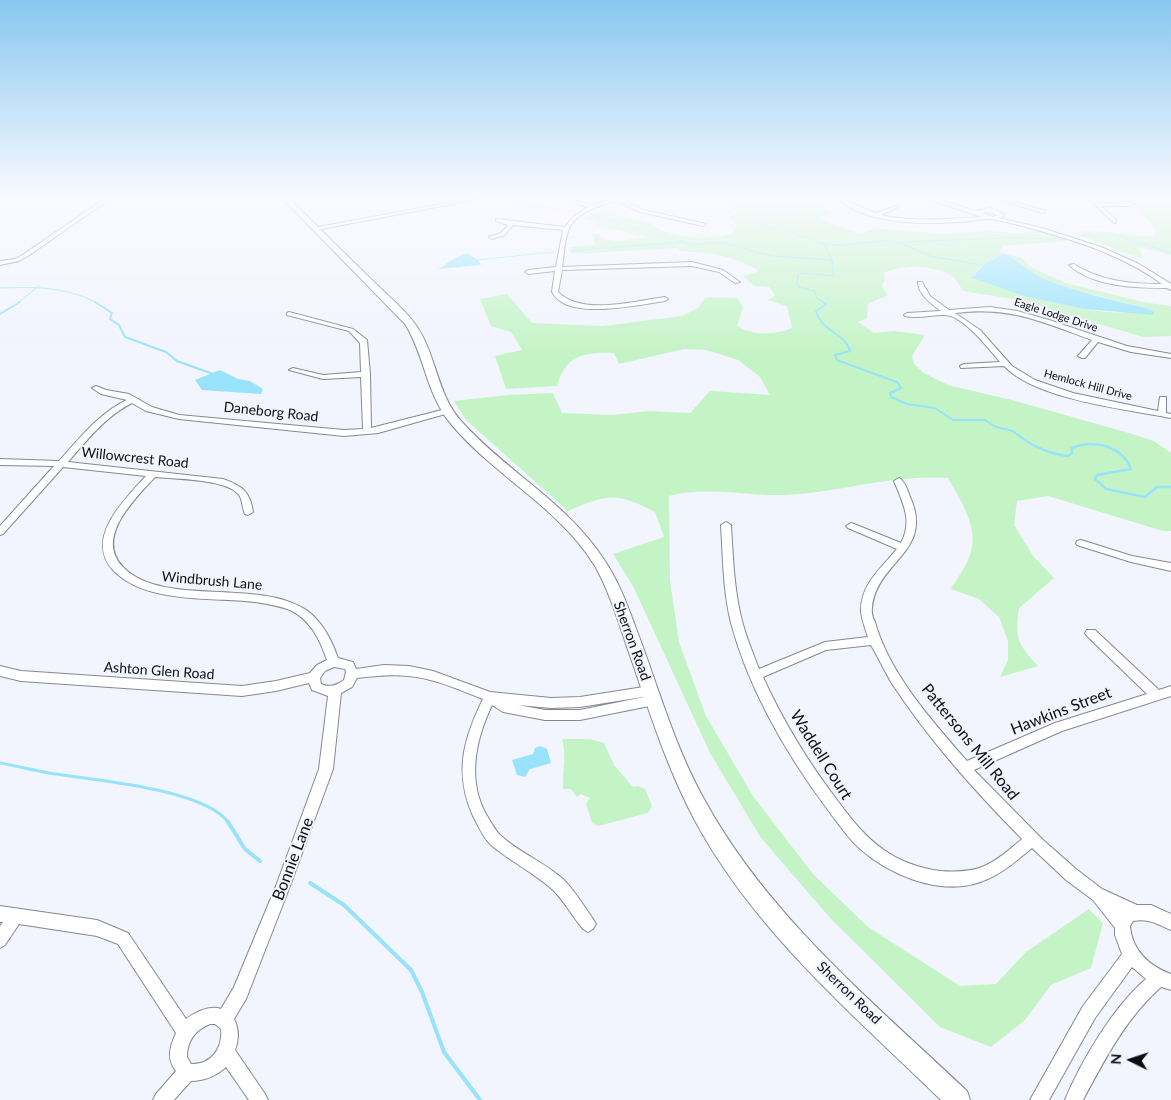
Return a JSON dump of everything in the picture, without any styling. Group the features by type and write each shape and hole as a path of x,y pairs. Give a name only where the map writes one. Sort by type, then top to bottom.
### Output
{"main road":[{"name":"Sherron Road","path":"338,250 414,328 421,342 435,393 446,411 462,429 565,519 582,538 610,582 652,696 696,802 730,861 754,893 806,951 958,1100"}],"street":[{"path":"0,263 20,259 33,250"},
{"path":"562,250 555,292 560,299 574,305 615,306 665,299"},
{"path":"1102,250 1142,268 1171,286"},
{"path":"528,272 558,269 692,264 721,271 737,282"},
{"path":"1072,265 1088,274 1119,282 1143,286 1171,286"},
{"name":"Hemlock Hill Drive","path":"920,283 927,298 977,331 1006,364 1028,379 1062,392 1171,416"},
{"name":"Eagle Lodge Drive","path":"906,315 918,316 971,308 1008,311 1136,351 1170,355"},
{"path":"289,314 333,324 350,330 361,338 366,347 367,431"},
{"path":"1082,356 1097,339"},
{"path":"964,366 1006,364"},
{"path":"293,370 323,377 366,374"},
{"name":"Daneborg Road","path":"96,388 104,392 126,396 149,409 178,417 344,433 367,431 446,411"},
{"path":"1162,414 1163,399"},
{"path":"0,532 34,492 107,416 132,400"},
{"name":"Willowcrest Road","path":"0,462 62,464 220,481 239,488 247,499 248,512"},
{"name":"Windbrush Lane","path":"153,474 126,504 109,534 107,552 118,572 140,586 164,591 263,598 290,605 307,616 321,631 333,662"},
{"name":"Pattersons Mill Road","path":"899,481 912,516 912,531 908,542 876,578 868,593 868,626 874,640 920,713 964,768 1032,839 1096,893 1122,925"},
{"name":"Waddell Court","path":"726,525 733,603 746,650 756,675 798,754 823,793 867,846 883,858 921,874 953,878 971,877 999,865 1032,839"},
{"path":"851,526 903,548"},
{"path":"1081,543 1131,558 1171,567"},
{"path":"1091,633 1156,695"},
{"path":"756,675 825,646 874,640"},
{"path":"333,662 349,665 353,674"},
{"name":"Ashton Glen Road","path":"0,671 21,676 242,691 276,686 314,677 320,668 333,662"},
{"path":"353,674 384,670 409,671 433,676 490,697 503,707 527,713 564,716 580,715 652,696"},
{"path":"314,677 316,686 320,690 335,691 347,684 353,674"},
{"name":"Bonnie Lane","path":"225,1019 248,975 326,769 335,691"},
{"name":"Hawkins Street","path":"964,768 1059,727 1171,691"},
{"path":"490,697 471,739 468,756 467,775 473,800 486,829 494,839 558,885 588,924"},
{"name":"Pattersons Mill Road","path":"1096,893 1134,912 1143,911 1169,918"},
{"path":"1134,912 1128,915 1122,925 1125,944 1131,955 1149,972 1165,980"},
{"path":"0,940 8,915 97,928 123,938 186,1032"},
{"path":"1039,1100 1089,1012 1131,955"},
{"path":"1074,1100 1127,1010 1145,990 1165,980"},
{"path":"218,1016 225,1019 231,1033 226,1052 212,1068 195,1074 187,1072 178,1060 178,1050 186,1032 201,1018 218,1016"},
{"path":"226,1052 259,1100"},
{"path":"162,1100 187,1072"}],"green space":[{"path":"571,250 636,250 571,254"},
{"path":"1001,250 1000,252 1022,258 1029,266 1066,283 1143,302 1171,306 1171,336 1143,337 1019,300 963,291 954,277 945,272 909,267 884,273 885,279 882,286 888,295 868,304 867,318 858,322 874,333 894,331 925,335 912,356 914,364 924,373 948,385 1012,400 1129,433 1154,441 1171,453 1171,531 1163,531 1048,496 1017,501 1014,525 1034,557 1054,578 1019,608 1017,626 1019,640 1038,666 1000,677 1008,660 1008,641 999,617 979,599 951,589 970,555 972,535 971,525 963,505 948,478 927,477 886,481 804,494 768,495 697,492 669,496 670,581 679,642 706,716 753,796 813,874 868,927 960,986 996,984 1026,952 1089,909 1103,923 1091,968 1051,985 1025,1020 991,1047 940,1027 831,919 761,838 710,753 633,586 613,554 664,537 655,512 621,498 593,501 568,511 466,420 454,401 508,395 553,393 562,413 612,415 649,411 690,413 710,391 770,395 760,377 738,360 706,350 684,349 619,364 614,353 585,355 571,362 565,368 557,386 506,389 495,356 522,350 511,332 491,326 480,299 507,294 532,323 603,326 682,316 698,308 706,297 737,298 743,307 737,326 757,333 778,332 792,328 787,306 768,300 775,295 769,287 754,286 743,276 759,271 730,258 680,251","holes":["1002,254 1017,261 1033,273 1057,284 1146,308 1130,312 1086,309 1061,304 972,279 981,267"]},
{"path":"1118,250 1140,250 1143,257 1141,259"},
{"path":"1152,250 1171,250 1171,255"},
{"path":"562,739 590,739 604,743 614,765 633,787 638,786 645,789 652,806 648,813 598,826 592,823 586,804 590,798 581,794 577,797 571,789 563,789 564,758"}],"water":[{"path":"468,253 479,261 481,265 438,269 457,257"},
{"path":"1002,254 1012,257 1033,273 1057,284 1146,308 1154,312 1154,315 1085,309 1028,297 971,278 986,263"},
{"path":"220,370 238,379 250,381 263,389 261,394 202,390 195,380"},
{"path":"540,746 547,749 551,763 530,769 525,777 517,775 512,760 533,754 535,748"}],"waterway":[{"path":"570,251 578,250"},
{"path":"751,250 772,256 832,260"},
{"path":"827,250 832,260"},
{"path":"917,250 930,256 987,266"},
{"path":"1163,250 1171,253"},
{"path":"476,260 554,252"},
{"path":"825,303 817,298 814,291 797,286 798,275 802,273 834,276 832,260"},
{"path":"0,288 37,288"},
{"path":"18,303 37,288"},
{"path":"37,288 74,293 95,302"},
{"path":"0,314 20,302"},
{"path":"95,302 112,313 110,319 119,325 125,337 166,352 177,361 213,374"},
{"path":"823,302 826,304 816,311 819,318 843,340 850,351 835,355 837,360 897,382 901,388 890,393 891,397 907,404 935,408 953,420 985,420 996,427 1013,431 1019,436"},
{"path":"1018,435 1029,443 1061,455 1068,456 1072,453 1072,448 1089,444 1106,446 1114,450 1127,461 1131,469 1097,475 1095,479 1106,489 1145,497 1157,487 1171,487"},
{"path":"0,763 172,794 196,801 216,811 228,822"},
{"path":"228,822 245,849 260,861"},
{"path":"310,883 344,905 411,970 422,992 444,1052 480,1100"}]}
